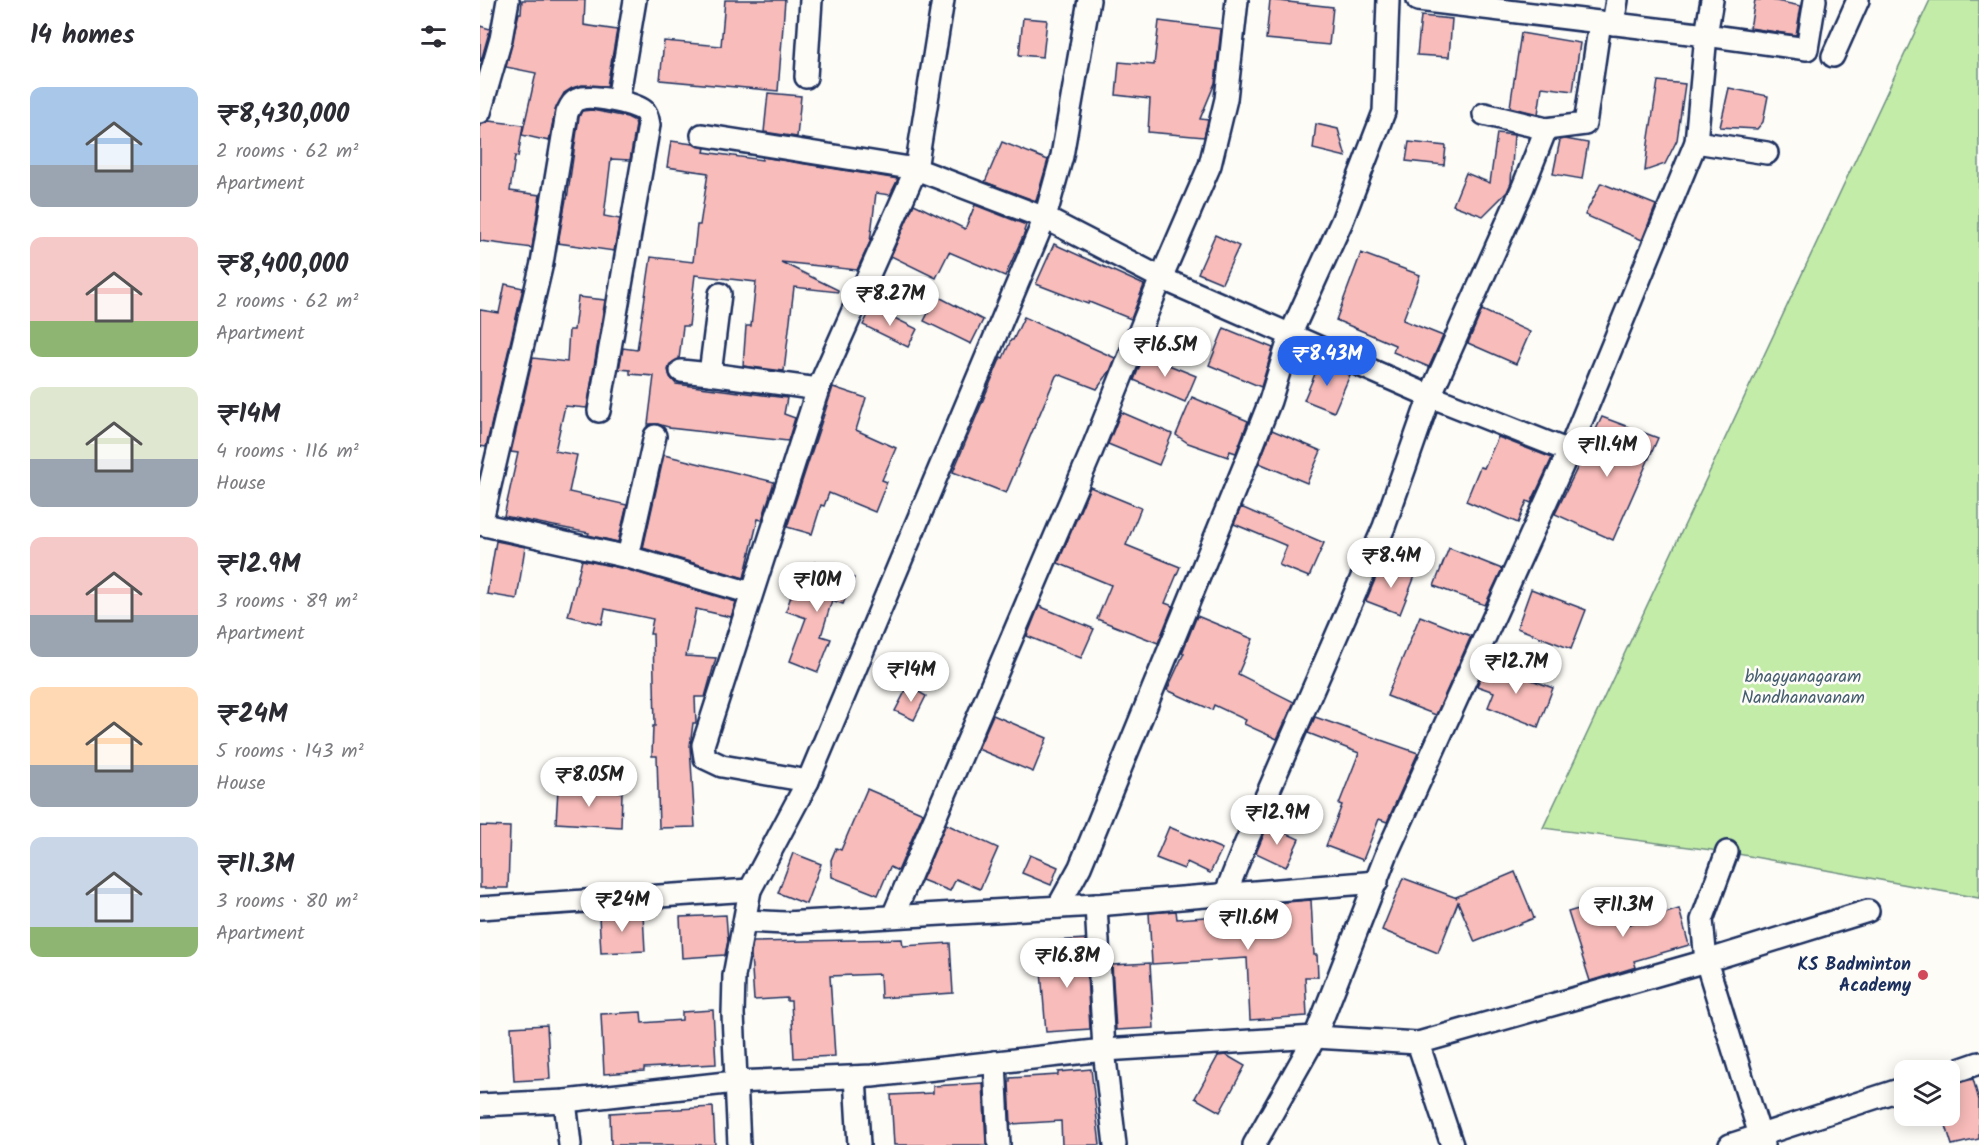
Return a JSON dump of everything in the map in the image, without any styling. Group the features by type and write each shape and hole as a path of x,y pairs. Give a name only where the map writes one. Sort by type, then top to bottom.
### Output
{"street":[{"path":"480,112 501,39 508,0"},
{"path":"618,100 634,0"},
{"path":"806,77 811,0"},
{"path":"808,781 722,766 705,758 702,745 818,389 916,169 943,0"},
{"path":"739,1145 735,1082 734,976 750,890 808,781 1045,218 1062,156 1089,0"},
{"path":"893,916 1090,455 1161,278 1210,165 1226,99 1237,0"},
{"path":"1058,907 1080,867 1246,462 1270,401 1291,333 1342,221 1384,112 1388,0"},
{"path":"1418,0 1517,6 1606,23 1807,49 1815,0"},
{"path":"1484,114 1546,129 1585,124 1606,23 1617,0"},
{"path":"1254,1145 1316,1037 1387,853 1569,451 1696,142 1706,35 1712,0"},
{"path":"1833,56 1858,0"},
{"path":"599,411 649,125 644,111 618,100 580,98 572,103 567,113 542,263 481,524 628,556 751,593"},
{"path":"1225,895 1384,527 1430,396 1523,187 1546,129"},
{"path":"702,135 916,169 1045,218 1161,278 1291,333 1430,396 1569,451"},
{"path":"1696,142 1767,153"},
{"path":"710,374 720,294"},
{"path":"681,371 818,389"},
{"path":"628,556 655,436"},
{"path":"1727,852 1702,920 1706,961 1762,1140"},
{"path":"745,921 785,923 1096,905 1377,882"},
{"path":"480,908 750,890"},
{"path":"1096,905 1104,1050 1115,1145"},
{"path":"480,1105 566,1101 735,1082 855,1077 1104,1050 1316,1037 1419,1043 1706,961 1868,911"},
{"path":"1419,1043 1452,1145"},
{"path":"995,1062 999,1145"},
{"path":"1960,1070 1979,1063"},
{"path":"855,1077 859,1145"},
{"path":"1730,1145 1762,1140 1894,1092"},
{"path":"566,1101 570,1145"}],"green space":[{"name":"bhagyanagaram Nandhanavanam","path":"1930,0 1979,0 1979,898 1727,852 1543,828"}],"building":[{"path":"522,0 585,0 584,25 617,30 607,86 582,85 564,93 555,111 549,141 522,135 536,73 506,67 519,13 521,13"},
{"path":"725,0 785,0 778,91 660,80 664,41 721,46"},
{"path":"1270,0 1333,7 1329,45 1266,39"},
{"path":"1755,0 1771,0 1801,6 1796,35 1750,28"},
{"path":"1421,16 1452,19 1449,57 1417,55"},
{"path":"1023,18 1047,20 1043,57 1019,55"},
{"path":"1159,21 1221,29 1215,83 1200,119 1208,120 1204,137 1148,132 1150,99 1116,95 1119,62 1154,65"},
{"path":"480,26 490,29 481,61 480,61"},
{"path":"1521,33 1580,43 1573,91 1542,87 1538,114 1510,107"},
{"path":"1658,81 1685,84 1677,140 1665,164 1645,171 1648,144"},
{"path":"1729,88 1768,96 1763,122 1757,129 1720,127"},
{"path":"768,93 801,96 797,137 764,132"},
{"path":"592,110 627,117 635,121 636,125 630,160 611,159 604,216 620,219 614,251 558,243 579,117 582,111"},
{"path":"489,121 523,125 518,157 515,156 510,191 540,195 532,248 480,241 480,124"},
{"path":"1316,124 1338,129 1346,157 1313,149"},
{"path":"1497,133 1514,135 1511,183 1507,192 1483,216 1453,205 1466,173 1490,183"},
{"path":"1560,140 1588,143 1582,179 1553,174"},
{"path":"671,141 705,148 704,152 762,160 762,157 898,179 890,195 876,193 870,242 857,270 781,262 838,290 838,292 794,287 784,371 743,366 746,326 751,326 756,282 695,275 689,326 683,326 679,359 670,364 668,370 670,377 676,384 787,398 784,414 795,418 788,441 648,424 654,376 630,374 630,370 619,369 623,348 637,350 651,257 693,262 697,225 700,225 708,173 667,167"},
{"path":"1002,142 1048,160 1036,201 985,182"},
{"path":"1409,142 1446,146 1444,165 1406,161"},
{"path":"1601,183 1656,205 1642,240 1585,215"},
{"path":"914,204 965,229 975,205 1026,225 1005,276 949,252 936,278 891,256"},
{"path":"1215,235 1239,246 1222,283 1198,273"},
{"path":"1054,244 1144,285 1131,319 1036,284"},
{"path":"1361,253 1420,275 1403,320 1443,336 1429,367 1393,352 1395,345 1336,320"},
{"path":"505,284 523,288 486,447 480,446 480,310 499,313"},
{"path":"937,296 983,320 971,344 924,321"},
{"path":"578,297 605,300 587,408 565,406 555,451 577,455 569,492 627,505 618,542 588,535 589,533 504,516 518,453 511,452 533,358 567,362 569,330 574,330"},
{"path":"872,307 917,329 908,347 863,325"},
{"path":"1482,310 1530,332 1516,364 1468,343"},
{"path":"1024,317 1115,358 1110,371 1097,389 1058,374 1056,376 1006,493 953,472 1001,357 1003,358"},
{"path":"1224,328 1273,348 1261,387 1209,365"},
{"path":"1144,355 1196,376 1185,402 1134,380"},
{"path":"1320,362 1350,375 1334,412 1304,400"},
{"path":"833,387 866,398 856,430 896,448 882,480 887,482 875,512 829,493 824,506 821,505 812,534 787,527"},
{"path":"1192,397 1248,421 1236,453 1230,451 1228,457 1188,443 1176,435"},
{"path":"1121,412 1172,434 1159,465 1108,444"},
{"path":"1602,417 1658,438 1613,540 1555,514"},
{"path":"1272,430 1321,451 1307,483 1259,463"},
{"path":"1498,437 1552,458 1531,503 1527,501 1518,523 1466,501 1480,467 1484,468"},
{"path":"664,455 774,482 762,520 758,519 744,578 643,548"},
{"path":"1090,487 1141,508 1126,545 1180,567 1165,603 1173,606 1158,643 1097,619 1111,585 1058,563"},
{"path":"1241,507 1324,543 1309,577 1279,565 1287,546 1234,524"},
{"path":"496,541 525,547 517,599 487,594"},
{"path":"1449,548 1502,569 1485,605 1434,586"},
{"path":"582,560 625,569 736,602 731,617 696,609 686,656 716,658 705,697 695,697 696,723 693,723 690,746 695,827 659,828 657,756 652,756 653,726 655,726 653,634 650,634 653,619 605,609 602,624 568,616"},
{"path":"815,562 854,578 843,604 832,600 821,636 831,639 818,672 790,661 806,618 786,611 792,593 801,596"},
{"path":"1382,563 1415,576 1400,614 1366,601"},
{"path":"1531,589 1586,610 1571,649 1517,628"},
{"path":"1039,606 1094,629 1081,658 1027,636"},
{"path":"1197,616 1253,639 1238,674 1294,702 1277,739 1244,724 1246,720 1214,705 1212,710 1167,690 1184,653 1182,653"},
{"path":"1420,616 1471,636 1436,715 1387,696"},
{"path":"1487,663 1553,688 1538,727 1488,707 1494,692 1477,686"},
{"path":"908,686 926,696 914,720 895,711"},
{"path":"993,715 1047,738 1033,772 978,749"},
{"path":"1315,717 1418,753 1387,822 1379,819 1363,860 1326,846 1359,753 1308,733"},
{"path":"558,789 622,792 621,827 556,823"},
{"path":"867,789 923,813 898,871 890,867 878,895 832,877 831,860 836,848 841,850"},
{"path":"946,824 998,848 980,889 956,879 950,891 922,880"},
{"path":"1268,825 1299,839 1286,867 1256,853"},
{"path":"480,826 510,827 508,888 480,888"},
{"path":"1169,827 1222,849 1210,873 1187,862 1184,869 1156,858"},
{"path":"793,853 821,864 806,904 778,893"},
{"path":"1030,855 1058,867 1051,885 1022,873"},
{"path":"1515,872 1534,918 1475,942 1458,902 1438,953 1382,930 1403,878 1457,898"},
{"path":"1615,898 1623,926 1679,909 1689,945 1634,961 1636,967 1590,981 1568,912"},
{"path":"1311,900 1314,955 1317,955 1318,977 1305,977 1307,1016 1250,1020 1247,958 1152,964 1149,913 1176,911 1177,919 1220,916 1219,910 1282,907 1274,903"},
{"path":"643,914 645,951 601,953 599,916"},
{"path":"726,915 728,941 725,955 682,958 680,917"},
{"path":"902,939 903,946 950,943 953,993 881,998 880,974 830,976 835,1056 794,1058 791,1001 787,1001 787,998 754,1000 751,954 753,942"},
{"path":"1085,939 1090,1029 1046,1032 1041,971 1057,970 1054,941"},
{"path":"1150,963 1154,1028 1116,1030 1112,965"},
{"path":"713,1010 716,1064 644,1068 644,1071 604,1074 601,1014 641,1012 642,1023 682,1020 682,1012"},
{"path":"547,1025 550,1079 514,1081 511,1027"},
{"path":"1226,1055 1245,1066 1220,1112 1195,1098 1218,1056"},
{"path":"1091,1069 1100,1145 1062,1145 1061,1121 1011,1124 1010,1078 1058,1075 1058,1072"},
{"path":"1973,1079 1979,1100 1979,1139 1952,1145 1946,1126 1960,1126 1960,1082"},
{"path":"983,1083 986,1145 894,1145 891,1095 933,1093 933,1086"},
{"path":"713,1107 715,1145 611,1145 610,1113"}],"place":[{"name":"KS Badminton Academy","path":"1923,975"}]}
